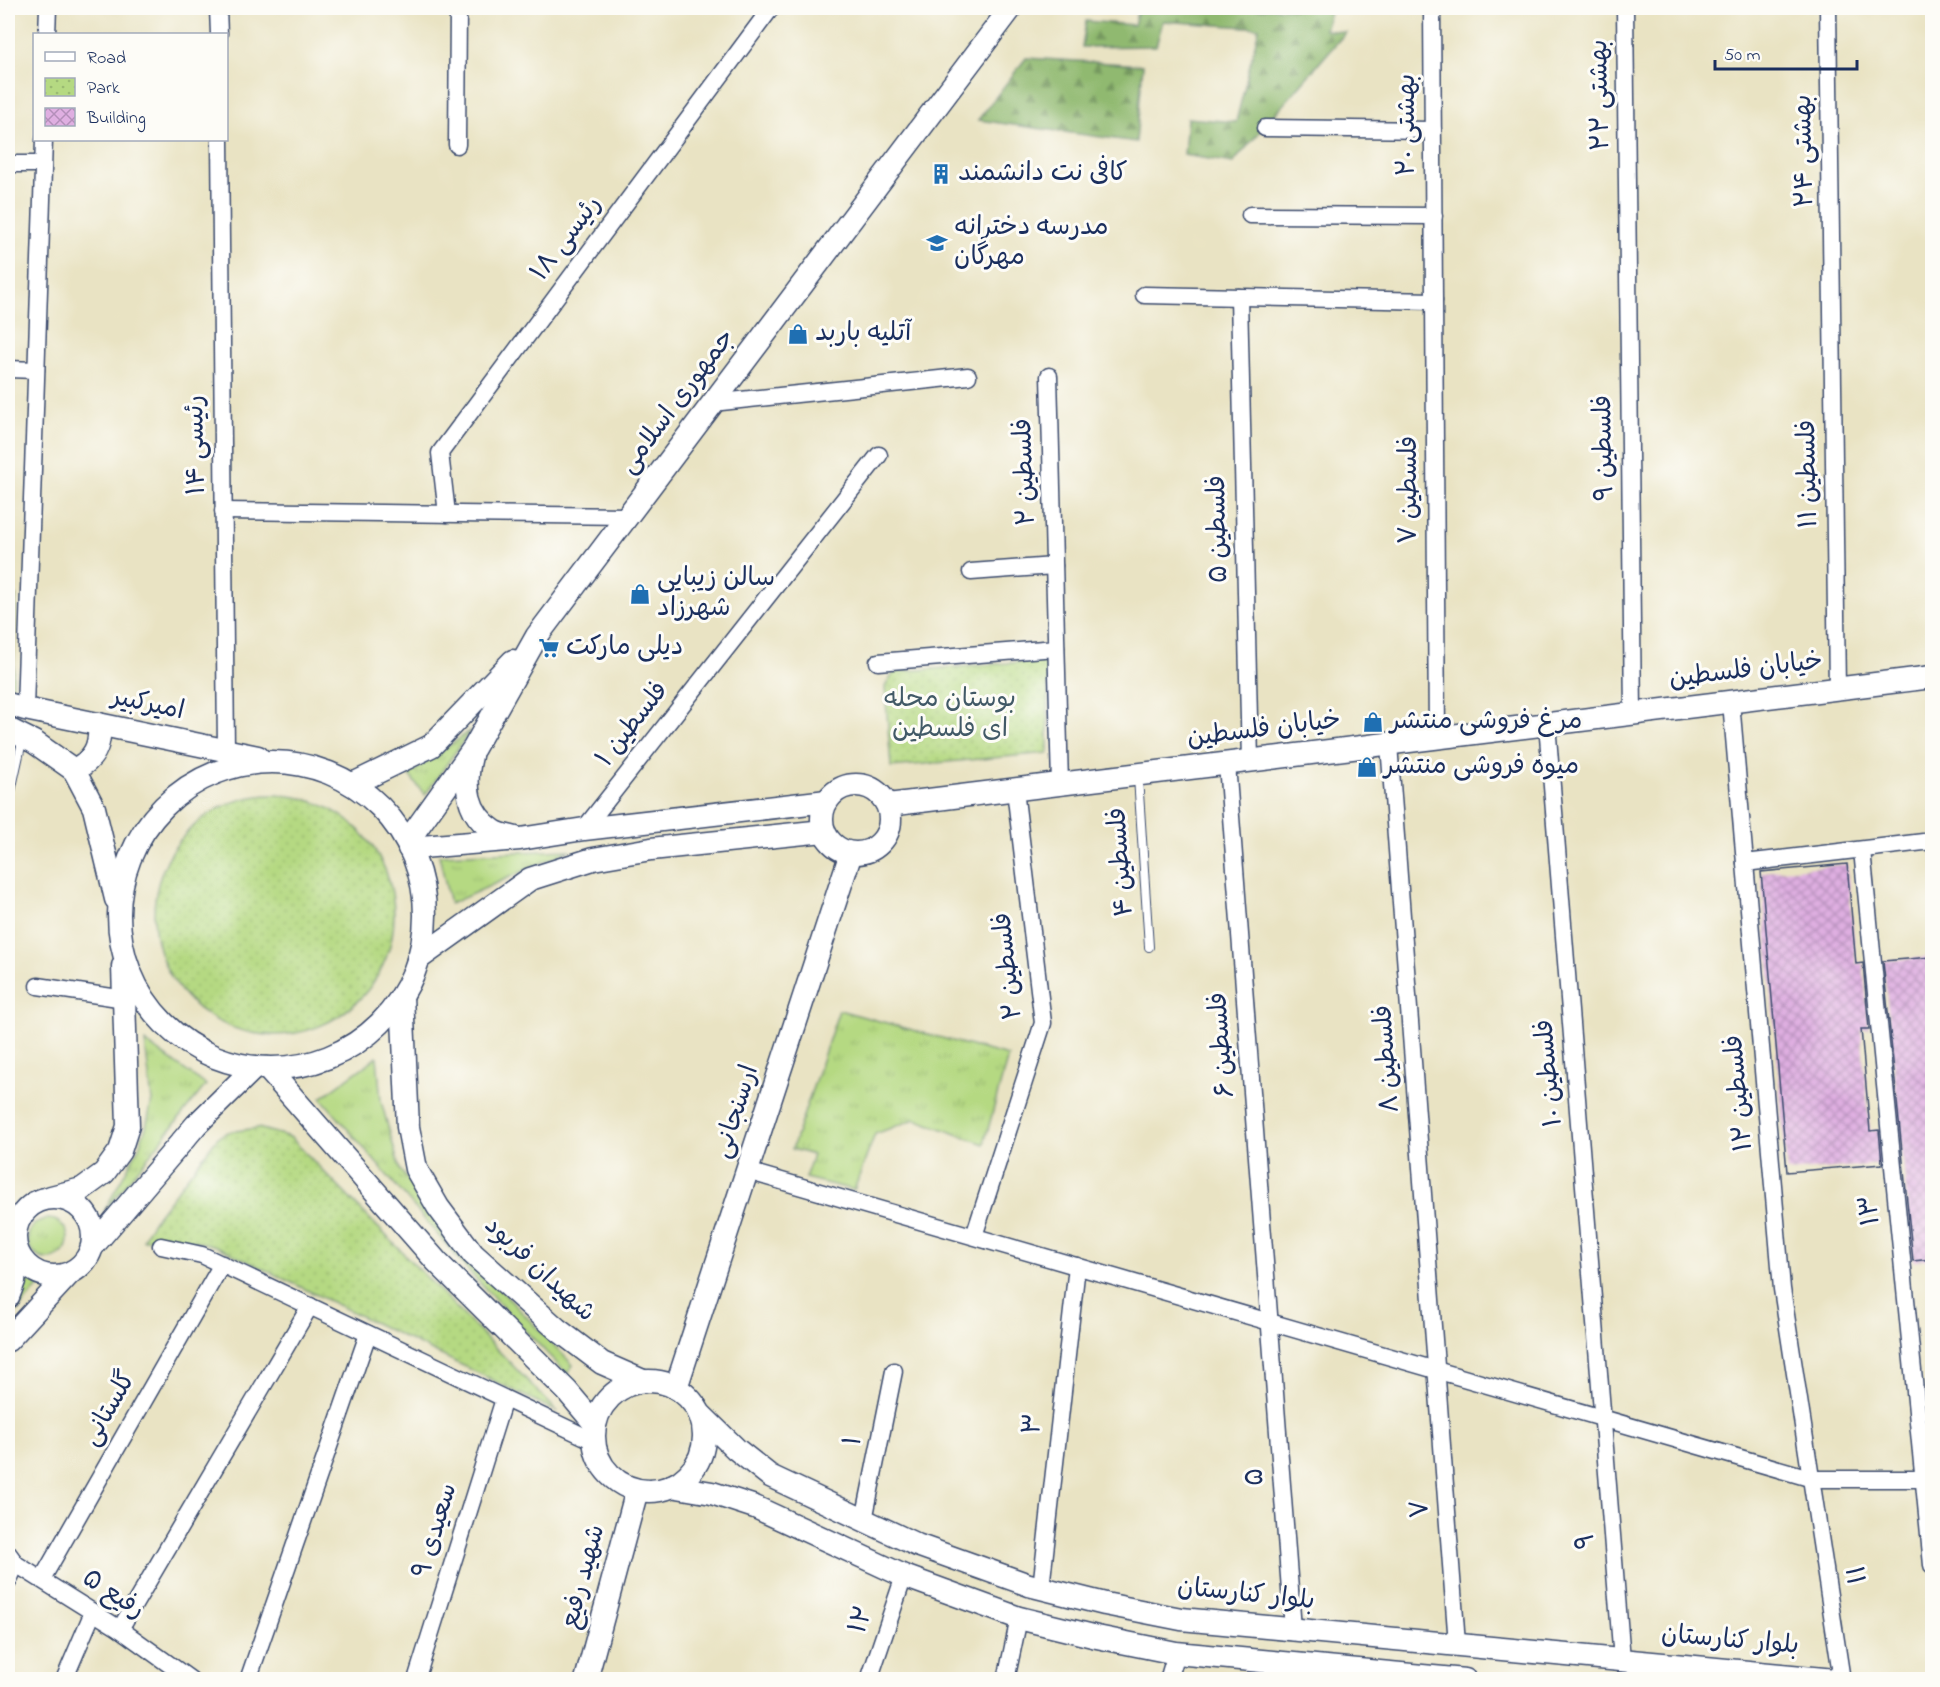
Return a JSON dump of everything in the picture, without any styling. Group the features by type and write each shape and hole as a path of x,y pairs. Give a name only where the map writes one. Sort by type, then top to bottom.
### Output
{"main road":[{"name":"جمهوری اسلامی","path":"408,845 474,748 537,636 1011,8"},
{"path":"353,784 431,746 537,636"},
{"name":"خیابان فلسطین","path":"888,805 1932,677"},
{"name":"امیرکبیر","path":"16,706 277,761"},
{"path":"74,770 84,765 98,747 99,724"},
{"path":"8,1297 14,1281 15,1227 20,1216 28,1206 39,1200 82,1188 104,1173 120,1151 128,1126 123,950 119,910 94,808 74,770 34,742 15,733"},
{"path":"474,748 467,774 467,784 474,812 495,832 520,839"},
{"path":"119,910 125,870 142,834 167,802 200,779 237,765 277,761 316,767 353,784 384,809 408,845 421,879 425,920 418,959 402,996 376,1027 344,1050 306,1064 261,1068 227,1062 191,1046 160,1020 137,987 123,950"},
{"path":"851,785 866,786 879,793 888,805 891,819 888,834 879,845 866,852 851,853 840,849 830,842 824,831 823,811 827,801 837,790 851,785"},
{"path":"408,845 520,839 584,829 827,801"},
{"path":"418,959 530,879 583,862 651,849 824,831"},
{"name":"ارسنجانی","path":"676,1388 851,853"},
{"name":"شهيدان فربود","path":"402,996 408,1127 416,1169 438,1207 473,1254 557,1329 602,1363 643,1381"},
{"path":"8,1340 69,1274 88,1258 93,1246 196,1125 261,1068"},
{"path":"261,1068 436,1262 567,1391 595,1433"},
{"path":"51,1197 63,1198 75,1203 84,1211 91,1222 94,1234 93,1246"},
{"path":"14,1247 24,1263 39,1273 57,1276 69,1274"},
{"path":"643,1381 660,1382 676,1388 690,1399 699,1413 703,1430 702,1447 696,1464 685,1477 671,1486 654,1491 637,1490 621,1484 608,1473 598,1458 595,1433 601,1408 612,1395 626,1385 643,1381"},
{"name":"بلوار کنارستان","path":"699,1413 736,1449 770,1476 917,1545 1041,1588 1105,1604 1181,1618 1835,1680"},
{"path":"671,1486 712,1493 755,1507 904,1576 1019,1618 1176,1653 1339,1674 1465,1680"},
{"name":"شهید رفیع","path":"586,1680 637,1490"}],"street":[{"path":"47,33 48,8"},
{"path":"218,8 219,33"},
{"path":"457,145 458,8"},
{"name":"رئیسی ۱۸","path":"447,514 440,453 771,8"},
{"name":"بهشتی ۲۰","path":"1432,8 1434,242"},
{"name":"بهشتی ۲۲","path":"1625,8 1627,181"},
{"name":"بهشتی ۲۴","path":"1828,8 1832,259"},
{"path":"1265,128 1433,130"},
{"path":"16,706 36,370 44,141"},
{"name":"رئیسی ۱۴","path":"220,141 226,750"},
{"path":"8,164 43,164"},
{"name":"فلسطین ۹","path":"1627,181 1633,714"},
{"path":"1250,215 1434,216"},
{"name":"فلسطین ۷","path":"1434,242 1437,738"},
{"name":"فلسطین ۱۱","path":"1832,259 1837,689"},
{"path":"1144,295 1434,301"},
{"name":"فلسطین ۵","path":"1239,297 1250,761"},
{"path":"8,369 36,370"},
{"path":"712,403 968,376"},
{"name":"فلسطین ۲","path":"1049,376 1060,784"},
{"name":"فلسطین ۱","path":"584,829 879,455"},
{"path":"224,511 628,516"},
{"path":"971,572 1054,566"},
{"path":"878,662 1056,648"},
{"name":"فلسطین ۱۲","path":"1731,702 1782,1289 1813,1479"},
{"name":"فلسطین ۱۰","path":"1547,724 1603,1418"},
{"name":"فلسطین ۸","path":"1389,744 1437,1370"},
{"name":"فلسطین ۶","path":"1227,764 1270,1322"},
{"name":"فلسطین ۲","path":"974,1236 1043,1023 1015,790"},
{"path":"1745,863 1932,842"},
{"name":"۱۳","path":"1862,850 1928,1479 1932,1565"},
{"path":"38,986 124,999"},
{"path":"747,1171 1813,1479 1928,1479"},
{"path":"161,1246 202,1255 504,1399 595,1433"},
{"name":"گلستانی","path":"42,1579 222,1264"},
{"name":"۳","path":"1041,1588 1077,1266"},
{"path":"120,1629 310,1306"},
{"name":"۵","path":"1270,1322 1293,1629"},
{"path":"248,1680 368,1334"},
{"name":"۷","path":"1437,1370 1457,1644"},
{"name":"۱","path":"864,1520 894,1371"},
{"name":"سعیدی ۹","path":"416,1680 504,1399"},
{"name":"۹","path":"1603,1418 1622,1660"},
{"name":"۱۱","path":"1813,1479 1842,1680"},
{"path":"8,1582 12,1558"},
{"name":"رفیع ۵","path":"12,1558 120,1629 191,1680"},
{"name":"۱۲","path":"869,1680 904,1576"},
{"path":"64,1680 93,1612"},
{"path":"1006,1680 1019,1618"},
{"path":"1168,1680 1176,1653"}],"lane":[{"path":"8,806 15,733"},
{"name":"فلسطین ۴","path":"1137,775 1149,947"}],"green space":[{"path":"1138,8 1331,8 1325,30 1346,32 1233,163 1184,155 1187,118 1236,122 1259,28 1163,21 1156,46 1082,47 1086,21 1134,25"},
{"path":"1026,58 1143,65 1136,142 978,120"},
{"path":"8,596 16,596 11,695 8,693"},
{"name":"بوستان محله ای فلسطین","path":"1048,660 1048,753 891,767 885,687 894,672"},
{"path":"471,730 425,795 409,775"},
{"path":"274,795 297,797 320,804 341,815 359,830 374,848 385,869 392,892 394,915 392,938 385,961 374,982 359,1000 341,1015 320,1026 297,1033 274,1035 251,1033 228,1026 207,1015 189,1000 174,982 163,961 156,938 154,915 156,892 163,869 174,848 189,830 207,815 228,804 251,797"},
{"path":"570,850 450,904 439,855"},
{"path":"839,1010 1008,1056 984,1144 915,1119 875,1134 854,1190 805,1178 813,1155 792,1149"},
{"path":"145,1042 206,1085 103,1213 139,1147 146,1127 152,1101"},
{"path":"377,1057 381,1101 400,1170 480,1269 573,1365 567,1374 473,1276 321,1098"},
{"path":"258,1128 290,1137 558,1412 216,1246 180,1240 143,1240 155,1219 218,1137 228,1132"},
{"path":"48,1219 62,1225 68,1239 62,1253 48,1259 34,1253 28,1239 34,1225"},
{"path":"23,1275 39,1286 8,1321 19,1298"}],"building":[{"path":"1847,864 1856,964 1863,963 1869,1029 1861,1029 1870,1131 1879,1130 1882,1164 1787,1172 1761,872"},
{"path":"1932,957 1932,1259 1913,1261 1883,961"}],"place":[{"name":"کافی نت دانشمند","path":"941,174"},
{"name":"مدرسه دخترانه مهرگان","path":"937,243"},
{"name":"آتلیه باربد","path":"798,334"},
{"name":"سالن زیبایی شهرزاد","path":"640,594"},
{"name":"دیلی مارکت","path":"549,648"},
{"name":"مرغ فروشی منتشر","path":"1373,722"},
{"name":"میوه فروشی منتشر","path":"1367,767"}]}
